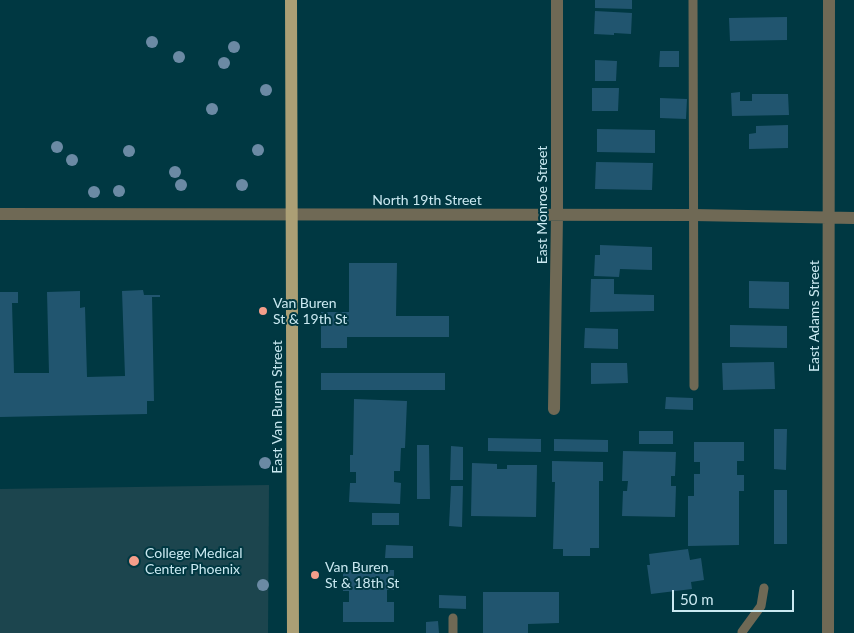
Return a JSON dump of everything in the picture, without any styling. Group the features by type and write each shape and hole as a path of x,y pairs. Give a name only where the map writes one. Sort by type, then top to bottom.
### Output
{"main road":[{"name":"East Van Buren Street","path":"291,0 292,633"}],"street":[{"name":"East Monroe Street","path":"554,409 557,216 557,0"},
{"name":"East Adams Street","path":"828,633 829,0"},
{"name":"North 19th Street","path":"0,214 694,215 854,218"}],"lane":[{"path":"694,0 694,386"},
{"path":"742,632 761,606 764,588"},
{"path":"453,618 453,633"}],"shaded area":[{"name":"College Medical Center Phoenix","path":"269,485 268,633 0,633 0,489"}],"building":[{"path":"595,0 632,0 632,9 595,8"},
{"path":"595,11 632,13 631,34 594,34"},
{"path":"787,17 787,40 730,41 729,18"},
{"path":"660,51 679,51 679,67 659,67"},
{"path":"595,60 617,61 616,81 595,81"},
{"path":"592,88 619,88 618,111 592,111"},
{"path":"740,92 740,101 752,101 752,94 788,94 789,115 732,116 731,93"},
{"path":"660,98 687,99 686,119 660,118"},
{"path":"788,125 788,148 749,149 749,134 756,133 756,126"},
{"path":"597,129 655,130 655,153 597,152"},
{"path":"596,162 653,163 652,190 595,189"},
{"path":"600,245 652,247 652,270 620,269 619,277 594,276 595,255 600,255"},
{"path":"349,263 397,263 396,316 449,316 449,337 347,337 347,348 321,348 321,312 349,312"},
{"path":"591,279 614,279 614,294 654,295 654,311 590,312"},
{"path":"749,281 789,282 789,309 749,308"},
{"path":"143,290 144,295 160,295 160,297 152,297 154,401 147,401 147,414 0,417 0,292 18,292 18,303 12,303 14,373 49,373 47,292 80,291 80,308 85,307 87,377 125,376 122,291"},
{"path":"730,325 787,326 787,348 730,347"},
{"path":"585,328 618,329 618,349 584,348"},
{"path":"774,362 775,389 723,390 722,363"},
{"path":"591,363 627,363 628,383 591,384"},
{"path":"321,373 445,373 445,390 321,390"},
{"path":"666,397 693,398 693,410 665,409"},
{"path":"354,399 407,401 405,448 401,448 400,471 394,471 394,482 401,483 400,504 349,502 350,483 356,483 356,472 350,472 350,455 353,455"},
{"path":"774,429 787,429 786,470 774,469"},
{"path":"639,431 673,431 673,444 639,444"},
{"path":"488,438 541,439 541,452 488,451"},
{"path":"554,439 608,440 608,452 554,451"},
{"path":"694,442 744,442 744,461 737,461 737,475 744,475 744,491 739,491 739,545 688,546 688,496 694,496 694,474 700,474 700,462 694,462"},
{"path":"417,445 429,445 430,499 417,499"},
{"path":"451,446 463,447 463,480 450,480"},
{"path":"623,451 676,452 675,476 671,476 671,486 676,486 675,517 622,516 623,491 627,491 628,481 622,481"},
{"path":"552,461 603,462 603,481 599,481 599,548 590,548 590,556 563,556 563,549 553,549 555,482 552,482"},
{"path":"472,463 497,464 497,469 507,469 507,465 537,465 536,517 471,516"},
{"path":"451,486 463,486 462,527 449,526"},
{"path":"774,490 787,490 787,544 774,544"},
{"path":"372,513 399,513 399,525 372,525"},
{"path":"386,545 413,546 413,558 385,558"},
{"path":"688,549 690,560 701,558 704,580 691,582 692,589 651,594 647,565 650,565 649,554"},
{"path":"343,570 394,570 394,590 387,590 387,602 394,602 394,622 343,622 343,602 349,602 349,591 343,591"},
{"path":"483,592 559,592 559,623 528,624 528,633 483,633"},
{"path":"439,595 466,596 466,609 439,608"},
{"path":"438,621 439,633 426,633 426,622"}],"place":[{"name":"Van Buren St & 19th St","path":"263,311"},
{"name":"College Medical Center Phoenix","path":"134,561"},
{"name":"Van Buren St & 18th St","path":"315,575"}]}
